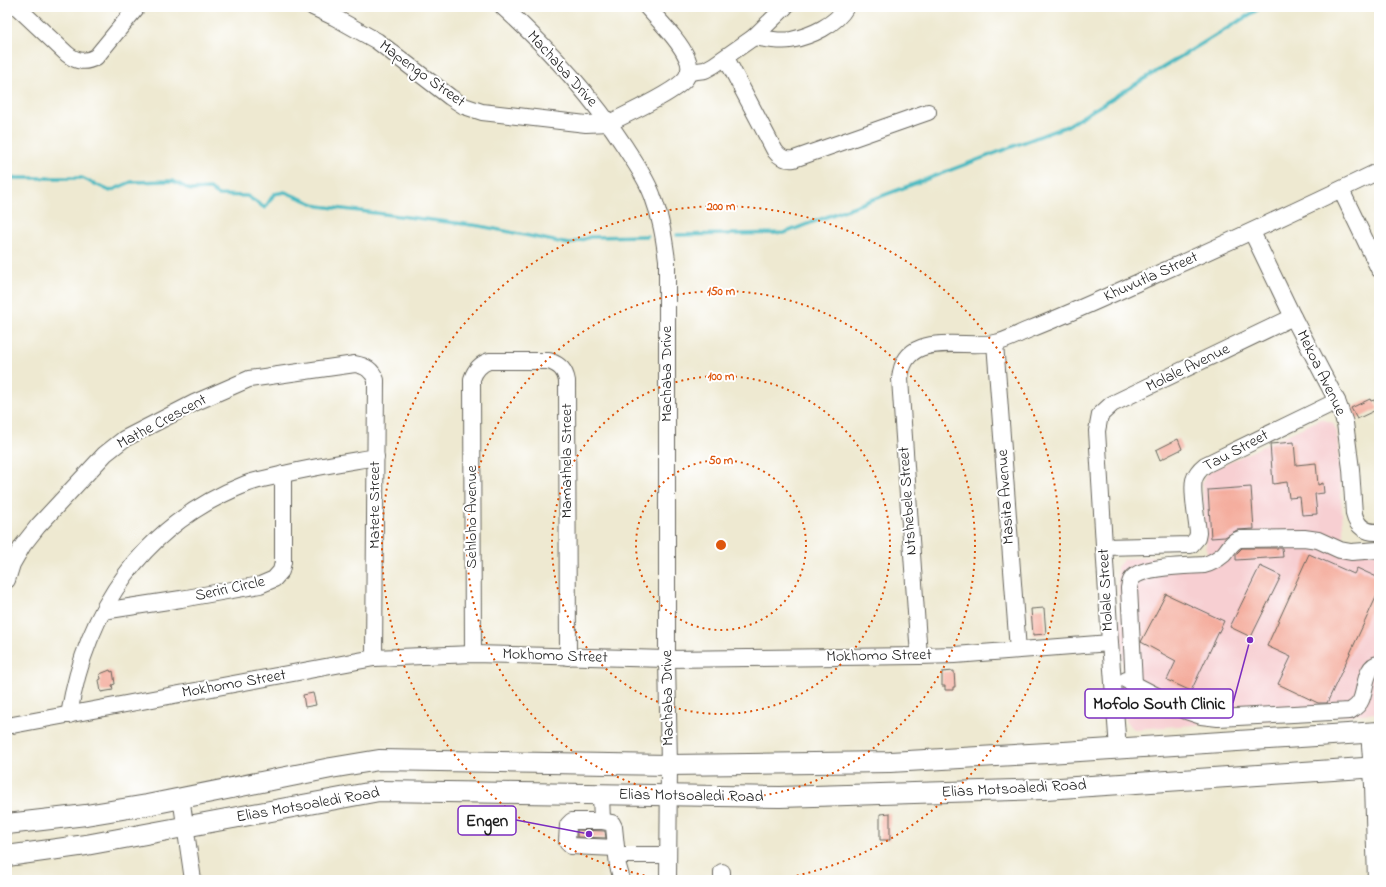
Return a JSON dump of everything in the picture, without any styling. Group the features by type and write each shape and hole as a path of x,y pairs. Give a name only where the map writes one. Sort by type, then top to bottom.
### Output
{"main road":[{"name":"Elias Motsoaledi Road","path":"7,824 147,805 181,797 379,760 669,765 890,762 1374,732"},
{"name":"Elias Motsoaledi Road","path":"7,856 86,845 186,828 379,791 780,797 1045,789 1375,767"}],"street":[{"path":"17,7 67,54 73,59 83,62 90,61 96,57 137,7"},
{"name":"Mapengo Street","path":"313,7 334,16 377,41 450,97 473,110 586,124 609,123"},
{"name":"Machaba Drive","path":"503,7 529,30 561,64 609,123 639,168 653,196 665,240 667,260 668,880"},
{"path":"609,123 672,90 683,81 689,72 690,66 688,58 647,7"},
{"path":"689,72 705,70 726,58 754,37 785,7"},
{"path":"754,37 790,40 814,32 832,23 841,15 846,7"},
{"path":"726,58 775,151 780,157 787,159 794,159 928,112"},
{"name":"Khuvutla Street","path":"914,351 926,346 995,343 1058,318 1252,232 1379,172"},
{"path":"1341,190 1379,269"},
{"name":"Mekoa Avenue","path":"1252,232 1293,317 1337,401 1345,423 1351,469 1355,521 1366,530 1379,532"},
{"name":"Molale Avenue","path":"1096,431 1100,415 1112,404 1293,317"},
{"name":"Masita Avenue","path":"995,343 1018,650"},
{"name":"Ntshebele Street","path":"914,351 904,360 900,379 919,656"},
{"name":"Mamathela Street","path":"472,379 478,368 482,364 489,361 549,361 563,369 566,375 568,657"},
{"name":"Matete Street","path":"355,364 362,365 368,369 376,380 374,658"},
{"name":"Mathe Crescent","path":"7,580 12,564 19,551 38,526 105,454 124,439 194,403 248,379 355,364"},
{"name":"Sehloho Avenue","path":"472,379 473,654"},
{"name":"Tau Street","path":"1104,547 1191,545 1197,538 1198,533 1193,488 1194,480 1198,472 1205,465 1337,401"},
{"name":"Molale Street","path":"1096,431 1118,749"},
{"path":"69,715 73,688 80,662 96,622 119,584 139,558 168,529 188,513 209,501 246,484 300,469 376,457"},
{"name":"Seriri Circle","path":"103,611 181,599 260,584 274,579 281,571 283,562 283,474"},
{"path":"1134,684 1129,588 1131,579 1136,575 1148,570 1204,565 1211,563 1225,553 1236,541 1240,540 1304,538 1318,540 1340,550 1351,552 1379,550"},
{"name":"Mokhomo Street","path":"7,726 374,658 473,654 667,659 919,656 955,655 1110,643"},
{"path":"1112,673 1186,711 1201,716 1218,718 1350,711 1356,707 1361,700 1370,670 1376,664 1379,664"},
{"path":"1374,732 1376,880"},
{"path":"601,794 602,821"},
{"path":"181,797 193,880"},
{"path":"622,880 618,866 616,851 613,825 609,822 602,821 572,822 567,828 567,842 574,846 616,851 668,855"}],"shaded area":[{"path":"1321,419 1333,423 1337,432 1344,544 1379,542 1379,713 1134,729 1126,722 1117,567 1124,559 1207,554 1202,484 1206,473"}],"building":[{"path":"1370,399 1371,401 1374,400 1378,409 1357,419 1351,408"},
{"path":"1178,439 1182,449 1160,460 1156,450"},
{"path":"1294,442 1296,465 1316,463 1318,485 1323,483 1324,493 1315,494 1317,514 1302,515 1300,497 1289,498 1287,482 1273,484 1270,444"},
{"path":"1251,487 1254,529 1237,530 1225,537 1211,538 1208,490"},
{"path":"1242,548 1282,548 1283,557 1236,560 1236,554"},
{"path":"1309,554 1354,574 1357,568 1379,578 1379,591 1327,703 1318,703 1278,684 1291,657 1267,646"},
{"path":"1260,566 1281,576 1251,637 1230,627"},
{"path":"1166,594 1224,621 1191,691 1167,680 1176,661 1141,642"},
{"path":"1044,608 1046,634 1033,635 1031,609"},
{"path":"110,670 111,672 113,671 115,684 112,685 113,690 101,692 99,680 101,679 100,674"},
{"path":"954,671 955,687 953,687 953,690 945,690 945,686 942,686 942,672"},
{"path":"313,693 316,705 305,707 303,695"},
{"path":"890,813 890,840 880,840 880,814"},
{"path":"577,830 605,831 606,838 577,837"}],"waterway":[{"path":"677,235 784,233 1067,126 1262,7"},
{"path":"7,178 82,178 110,191 131,182 173,181 191,190 210,189 218,195 247,196 265,208 274,194 285,192 319,206 480,226 569,244 590,237 647,236"}],"place":[{"name":"Mofolo South Clinic","path":"1250,640"},
{"name":"Engen","path":"589,834"}]}
